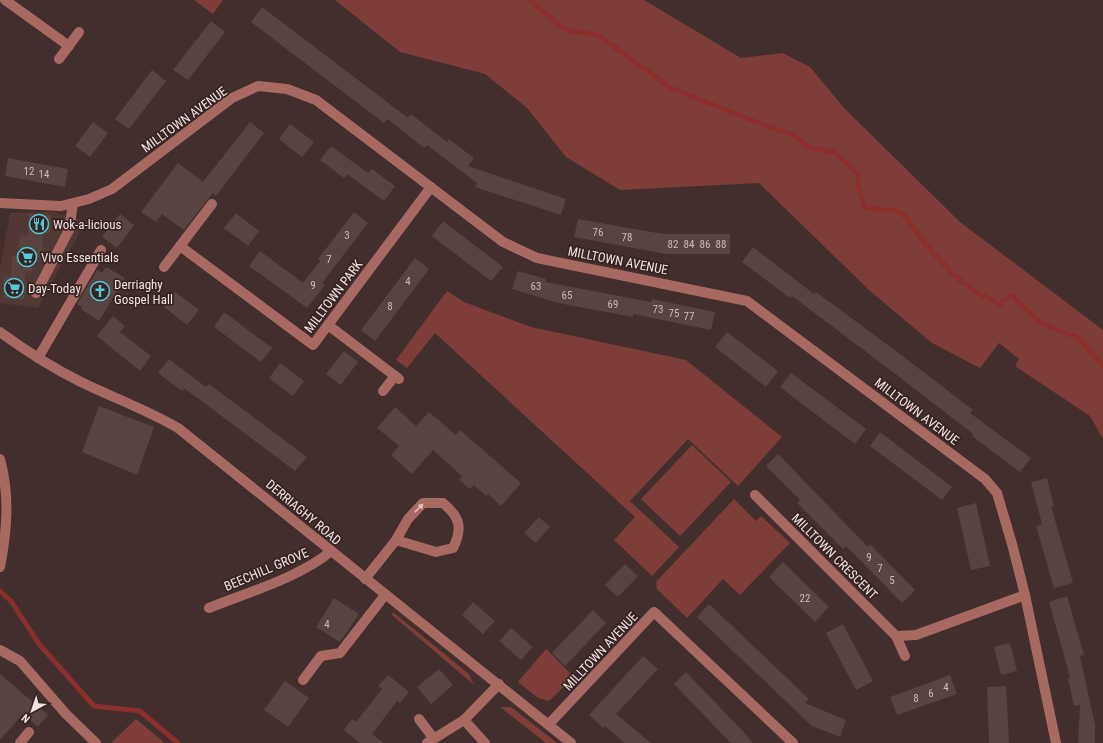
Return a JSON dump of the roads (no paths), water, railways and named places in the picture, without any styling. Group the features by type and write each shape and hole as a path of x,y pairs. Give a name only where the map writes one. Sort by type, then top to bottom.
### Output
{"street":[{"path":"6,0 69,46"},
{"path":"59,59 79,32"},
{"name":"MILLTOWN AVENUE","path":"0,203 61,206 89,199 112,188 232,98 258,86 287,89 316,100 503,242 520,251 537,258 747,301 985,479 997,493 1025,595 1056,743"},
{"name":"MILLTOWN PARK","path":"180,246 313,345 431,187"},
{"path":"36,293 69,230 73,204"},
{"path":"164,267 212,204"},
{"path":"38,358 101,250"},
{"path":"328,325 397,377 383,391"},
{"name":"DERRIAGHY ROAD","path":"0,332 38,358 82,382 155,414 178,428 229,467 365,579 499,684 571,743"},
{"path":"0,459 4,474 7,507 6,538 0,567"},
{"name":"MILLTOWN CRESCENT","path":"755,495 896,636 905,656"},
{"path":"365,579 396,540 408,519 424,503 443,503 458,519 459,535 453,548 436,552 396,540"},
{"name":"BEECHILL GROVE","path":"209,608 298,572 323,558 331,551"},
{"path":"303,680 321,656 340,653 385,595"},
{"path":"896,636 916,635 1025,595"},
{"name":"MILLTOWN AVENUE","path":"549,724 654,612 793,743"},
{"path":"0,650 20,661 66,714 96,743"},
{"path":"419,718 430,741 464,720 499,684"},
{"path":"464,720 486,743"},
{"path":"20,743 29,732"}],"waterway":[{"path":"529,0 566,30 598,35 671,88 759,123 794,135 808,147 834,152 858,174 858,186 865,207 879,210 894,210 905,216 927,246 954,275 974,291 1000,304 1011,295 1041,323 1078,338 1103,365"},
{"path":"0,591 11,601 39,644 94,706 140,711 178,743"}],"place":[{"name":"Wok-a-licious","path":"39,224"},
{"name":"Vivo Essentials","path":"27,257"},
{"name":"Day-Today","path":"14,288"},
{"name":"Derriaghy Gospel Hall","path":"100,291"}]}
